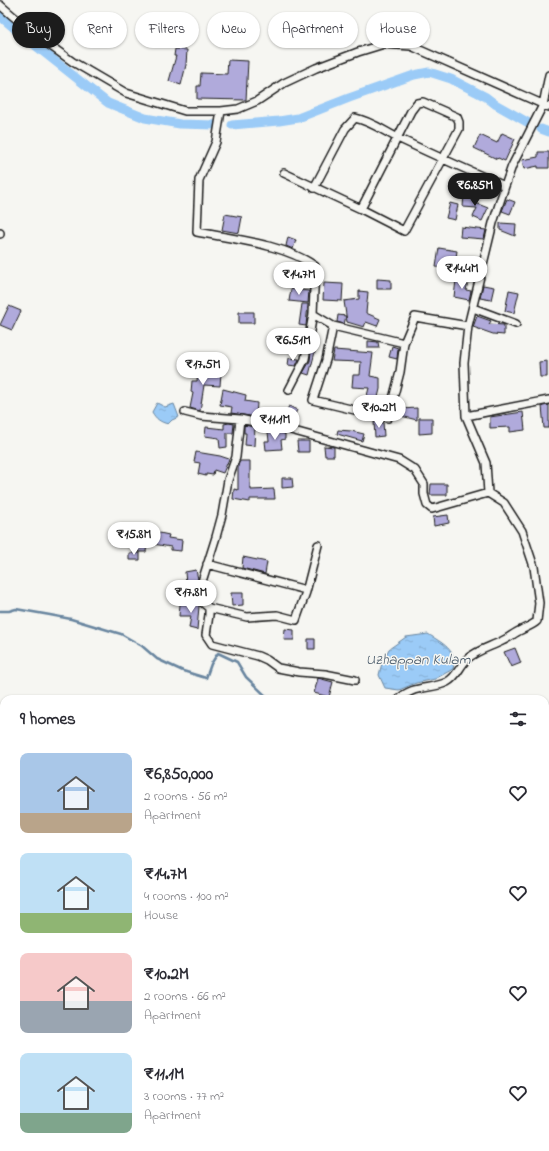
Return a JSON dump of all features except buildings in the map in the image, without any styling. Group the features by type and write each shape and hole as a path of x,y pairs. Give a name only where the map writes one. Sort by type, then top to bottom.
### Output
{"street":[{"path":"0,5 34,34 73,62 126,93 185,111 221,111 238,109 257,101 284,83 316,68 384,44 411,46 546,106"},
{"path":"488,493 486,463 466,416 464,363 468,326 493,223 504,186 512,166 546,106 549,75"},
{"path":"284,173 404,231 459,128 459,122 456,117 423,102 417,103 411,111 361,209"},
{"path":"221,111 216,142 199,180 196,232 276,248 305,259 315,266 313,314 305,358 289,390"},
{"path":"314,188 345,129 355,118 363,120 397,138 504,186"},
{"path":"473,308 516,324"},
{"path":"313,314 333,326 404,343"},
{"path":"333,326 326,360 313,400 337,407 388,418 400,372 404,343 415,317 468,326"},
{"path":"466,416 549,400"},
{"path":"185,412 201,416 240,419 288,429 399,460 415,470 424,484 424,494 427,505 432,509 488,493 504,503 522,531 534,567 539,603 537,622 504,640 475,653 466,660 454,678 432,687 411,690 403,695"},
{"path":"240,419 236,457 228,480 222,515 199,591 202,602 209,608 247,617 277,615 296,620 318,545"},
{"path":"207,564 306,590"},
{"path":"209,608 206,635 212,644 258,656 267,660 278,668 299,672 326,674 355,680"},
{"path":"305,1151 318,1151"}],"water":[{"path":"157,403 165,407 174,404 179,417 172,420 168,424 160,421 152,412"},
{"name":"Uzhappan Kulam","path":"428,634 443,644 451,652 454,662 453,669 435,679 416,683 399,690 385,688 379,675 382,663 389,649 406,637"}],"waterway":[{"path":"0,16 108,103 145,118 180,124 215,125"},
{"path":"232,125 298,118 414,75 429,72 451,79 486,97 495,104 527,122"},
{"path":"541,129 549,132"},
{"path":"0,611 16,609 50,615 71,619 121,634 142,646 157,659 183,671 206,678 211,664 218,653 237,662 246,677 265,695"}]}
